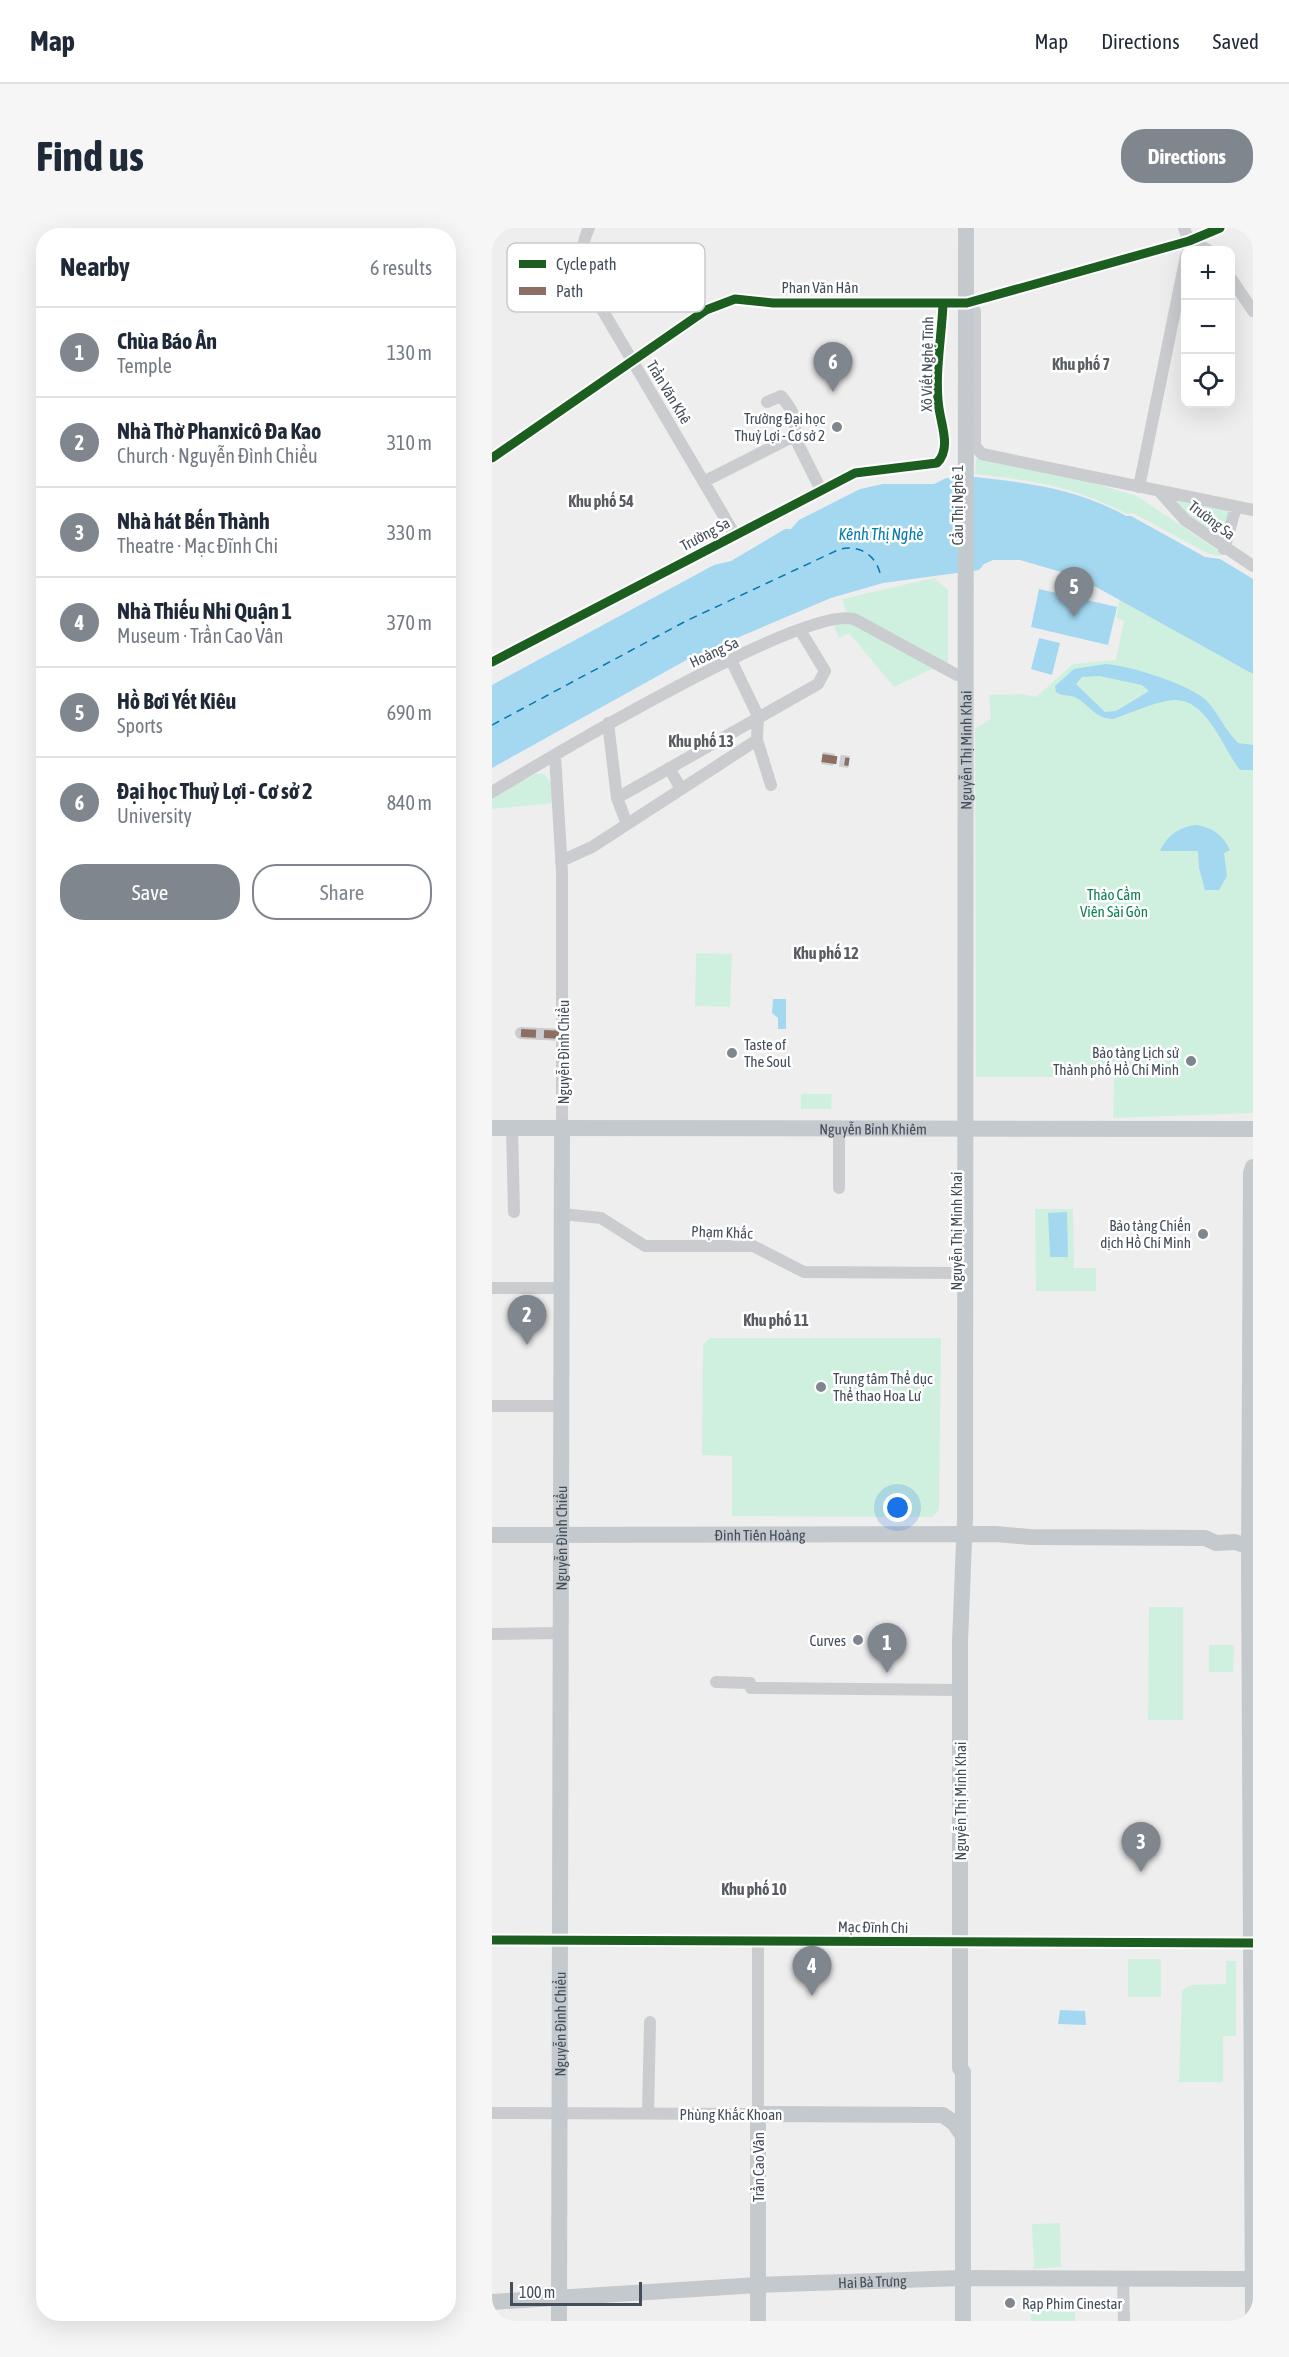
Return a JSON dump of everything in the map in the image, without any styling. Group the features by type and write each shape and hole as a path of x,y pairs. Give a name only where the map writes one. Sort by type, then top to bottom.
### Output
{"main road":[{"name":"Xô Viết Nghệ Tĩnh","path":"956,228 955,303 962,358"},
{"name":"Xô Viết Nghệ Tĩnh","path":"955,303 966,228"},
{"name":"Cầu Thị Nghè 1","path":"962,358 962,650"},
{"name":"Nguyễn Thị Minh Khai","path":"962,650 957,675 962,925"},
{"name":"Nguyễn Thị Minh Khai","path":"962,650 961,1404 955,1516 963,1536 960,1690 963,2321"},
{"name":"Nguyễn Đình Chiểu","path":"559,2321 562,1127"},
{"name":"Nguyễn Bỉnh Khiêm","path":"492,1128 1253,1129"},
{"path":"1253,1167 1251,1173 1253,2317"},
{"name":"Đinh Tiên Hoàng","path":"1205,1538 1219,1531 1251,1528"},
{"name":"Đinh Tiên Hoàng","path":"492,1535 963,1536 1022,1540 1030,1537 1205,1538 1216,1542 1234,1542 1251,1548"},
{"name":"Nguyễn Thị Minh Khai","path":"943,2115 952,2111 955,2106 956,2072 960,2068"},
{"name":"Phùng Khắc Khoan","path":"758,2114 943,2115"},
{"name":"Trần Cao Vân","path":"758,2114 758,2321"},
{"path":"943,2115 962,2133"},
{"name":"Hai Bà Trưng","path":"492,2302 758,2285 963,2278 1253,2279"}],"street":[{"name":"Trần Văn Khê","path":"584,243 589,228"},
{"path":"1184,228 1188,246"},
{"name":"Phan Văn Hân","path":"1188,246 1220,228"},
{"name":"Phan Văn Hân","path":"705,311 735,299 773,303 955,303 1181,248"},
{"path":"1181,276 1139,487 1253,510"},
{"path":"1235,284 1253,311"},
{"name":"Xô Viết Nghệ Tĩnh","path":"940,460 944,451 945,329 942,322 955,303 975,311 975,446 979,451 982,454 1139,487"},
{"name":"Trần Văn Khê","path":"604,312 735,535"},
{"name":"Phan Văn Hân","path":"492,458 703,312"},
{"path":"767,402 781,396 790,407 797,424 794,436 821,490"},
{"path":"705,481 794,436"},
{"name":"Trường Sa","path":"492,662 855,473 932,464 940,460"},
{"name":"Trường Sa","path":"1159,491 1185,520 1224,549 1253,566"},
{"path":"1224,549 1236,507"},
{"name":"Hoàng Sa","path":"492,792 608,723 731,660 800,630 840,617 852,618 957,675"},
{"path":"617,798 818,684 825,671 800,630"},
{"path":"731,660 759,716 757,740 771,784"},
{"path":"608,723 617,798 627,824"},
{"path":"561,861 592,847 757,740"},
{"path":"705,747 716,767"},
{"name":"Nguyễn Đình Chiểu","path":"555,755 561,861 562,1127"},
{"path":"669,768 681,789"},
{"path":"521,1033 563,1035"},
{"path":"512,1127 514,1212"},
{"path":"839,1128 839,1188"},
{"name":"Phạm Khắc","path":"562,1214 601,1218 645,1246 753,1246 804,1272 960,1273"},
{"path":"492,1288 562,1288"},
{"path":"492,1406 561,1406"},
{"path":"492,1634 561,1633"},
{"path":"716,1682 750,1683 751,1688 960,1690"},
{"name":"Mạc Đĩnh Chi","path":"492,1940 1252,1943"},
{"name":"Trần Cao Vân","path":"758,1941 758,2114"},
{"path":"648,2114 650,2022"},
{"name":"Phùng Khắc Khoan","path":"492,2113 758,2114"},
{"path":"1124,2278 1124,2321"}],"green space":[{"path":"976,458 1066,475 1137,496 1222,553 1221,556 1207,553 1133,513 1127,514 1071,491 1035,482 975,474"},
{"path":"1175,498 1230,510 1222,540 1174,506"},
{"path":"934,578 948,590 948,664 846,611 842,599"},
{"name":"Thảo Cầm Viên Sài Gòn","path":"1120,599 1253,674 1253,1113 1113,1118 1114,1077 976,1077 975,729 991,719 989,695 1023,694 1036,697 1073,664 1116,660 1124,621 1116,617"},
{"path":"850,620 936,667 894,687 849,633 839,638 834,626"},
{"path":"535,774 544,774 554,786 554,803 492,809 492,798"},
{"path":"696,953 732,954 730,1007 695,1006"},
{"path":"801,1094 832,1094 831,1109 801,1109"},
{"path":"1035,1209 1073,1209 1074,1268 1096,1268 1096,1291 1036,1291"},
{"name":"Trung tâm Thể dục Thể thao Hoa Lư","path":"710,1338 941,1338 939,1510 932,1517 732,1516 732,1456 702,1455 703,1345"},
{"path":"1149,1607 1183,1607 1183,1720 1148,1720"},
{"path":"1209,1645 1234,1645 1233,1672 1209,1672"},
{"path":"1128,1959 1161,1959 1161,1997 1128,1997"},
{"path":"1226,1961 1236,1961 1236,2036 1223,2036 1223,2082 1179,2082 1182,1990 1191,1985 1226,1984"},
{"path":"1060,2223 1061,2267 1034,2269 1032,2224"},
{"path":"1075,2307 1075,2321 1031,2321 1030,2308"}],"water":[{"name":"Kênh Thị Nghè","path":"976,477 1035,485 1090,499 1126,516 1131,516 1205,557 1220,559 1253,579 1253,674 1078,577 1020,560 993,560 984,564 979,570 883,583 831,598 692,657 492,768 492,685 714,565 731,561 785,529 791,529 799,520 860,489 883,484 934,484 946,478"},
{"path":"1039,589 1117,607 1108,645 1031,627"},
{"path":"1039,638 1060,643 1052,675 1031,669"},
{"path":"1105,664 1116,665 1160,677 1189,689 1208,702 1238,743 1253,745 1253,770 1240,770 1211,723 1192,705 1180,700 1147,706 1113,719 1101,717 1075,697 1056,692 1055,686 1074,669","holes":["1099,676 1142,685 1149,691 1116,711 1105,712 1076,684 1082,677"]},
{"path":"1196,825 1216,833 1230,850 1224,853 1227,876 1219,890 1205,890 1199,868 1198,851 1160,851 1166,840 1174,833"},
{"path":"773,999 786,999 786,1029 778,1029 778,1018 772,1013"},
{"path":"1067,1212 1068,1257 1050,1257 1048,1213"},
{"path":"1060,2010 1085,2011 1086,2025 1058,2024"}],"ferry route":[{"path":"492,725 686,621 840,549 854,548 865,552 878,566 880,573"}],"tunnel":[{"path":"822,758 849,762"}],"marked path":[{"path":"822,758 849,762"},
{"path":"521,1033 563,1035"}],"cycle path":[{"path":"705,311 735,299 773,303 967,303 1189,241 1220,228"},
{"path":"492,662 855,473 937,463 944,446 937,387 943,303"},
{"path":"492,458 703,312"},
{"path":"492,1940 1253,1943"}],"place":[{"name":"Đại học Thuỷ Lợi - Cơ sở 2","path":"833,392"},
{"name":"Trường Đại học Thuỷ Lợi - Cơ sở 2","path":"837,427"},
{"name":"Hồ Bơi Yết Kiêu","path":"1074,617"},
{"name":"Taste of The Soul","path":"732,1053"},
{"name":"Bảo tàng Lịch sử Thành phố Hồ Chí Minh","path":"1191,1061"},
{"name":"Bảo tàng Chiến dịch Hồ Chí Minh","path":"1203,1234"},
{"name":"Nhà Thờ Phanxicô Đa Kao","path":"527,1345"},
{"name":"Trung tâm Thể dục Thể thao Hoa Lư","path":"821,1387"},
{"name":"Curves","path":"858,1640"},
{"name":"Chùa Báo Ân","path":"887,1673"},
{"name":"Nhà hát Bến Thành","path":"1141,1872"},
{"name":"Nhà Thiếu Nhi Quận 1","path":"812,1996"},
{"name":"Rạp Phim Cinestar","path":"1010,2303"}],"district":[{"name":"Khu phố 7","path":"1081,364"},
{"name":"Khu phố 54","path":"601,501"},
{"name":"Khu phố 13","path":"701,741"},
{"name":"Khu phố 12","path":"826,953"},
{"name":"Khu phố 11","path":"776,1320"},
{"name":"Khu phố 10","path":"754,1889"}]}
